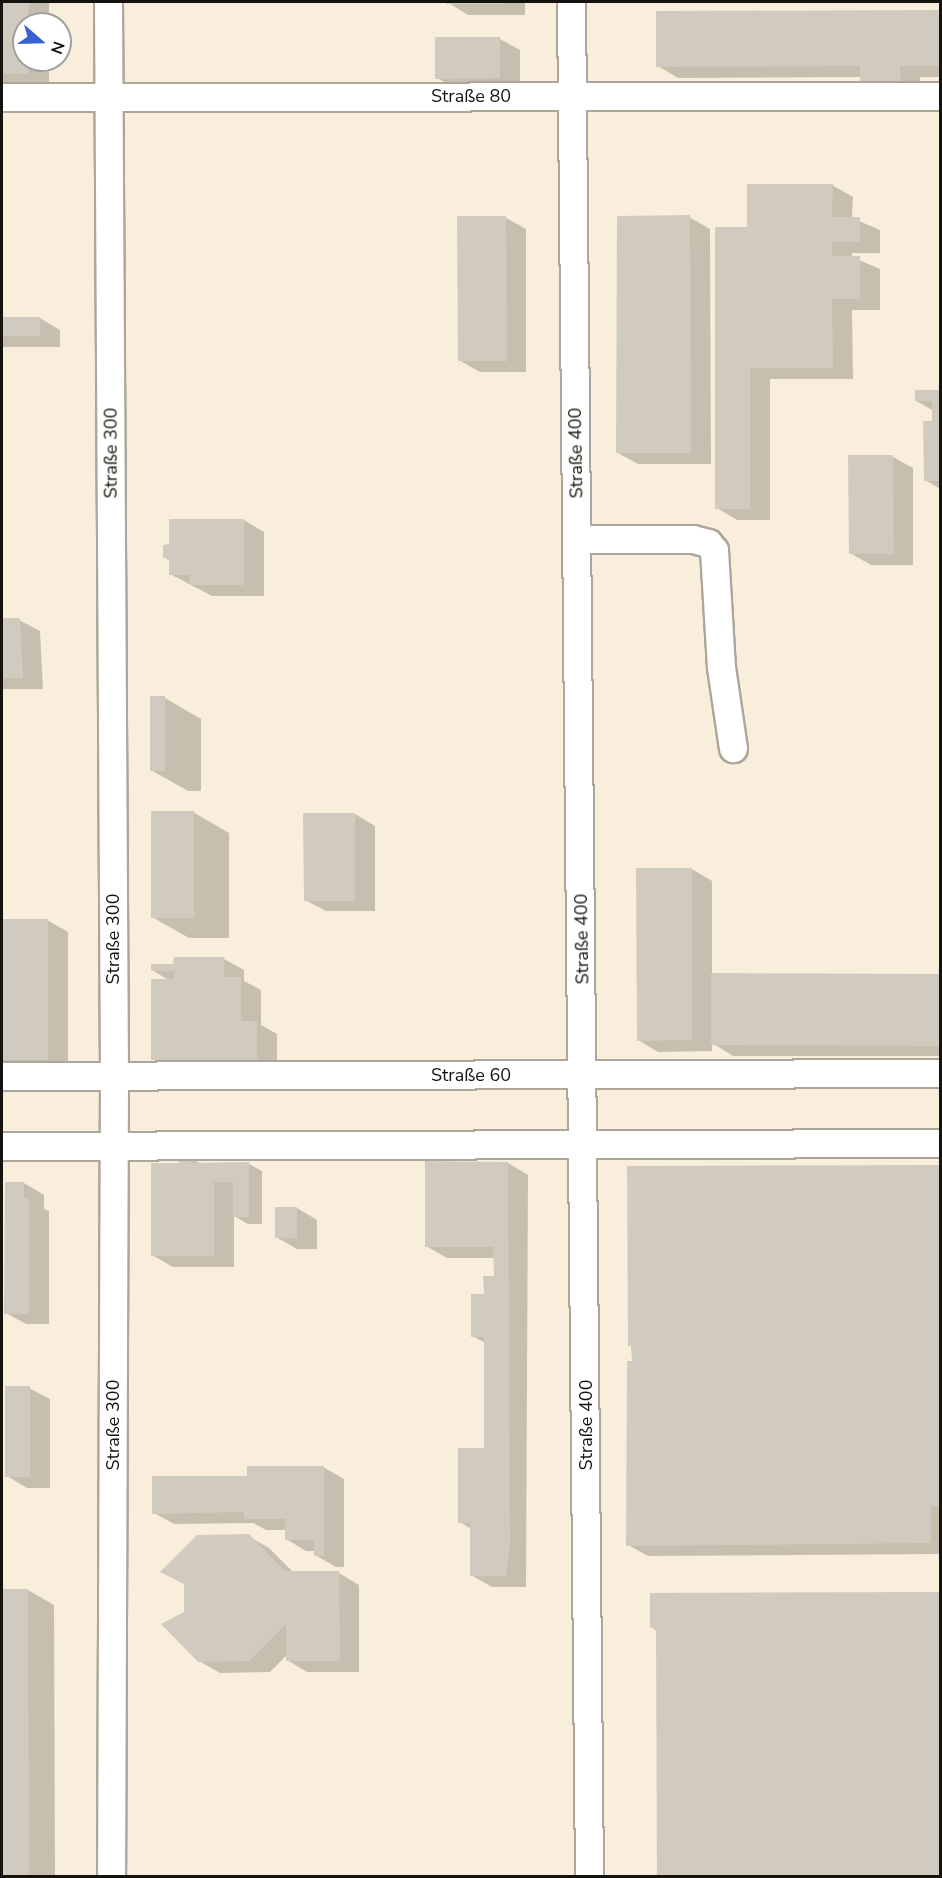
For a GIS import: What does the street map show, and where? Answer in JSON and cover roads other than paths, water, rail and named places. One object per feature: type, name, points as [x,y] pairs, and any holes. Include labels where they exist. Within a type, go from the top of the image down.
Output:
[{"type":"street","name":"Straße 300","points":[[108,2],[114,1076],[111,1876]]},
{"type":"street","name":"Straße 400","points":[[571,2],[584,1075],[589,1876]]},
{"type":"street","name":"Straße 80","points":[[2,97],[940,96]]},
{"type":"street","points":[[577,539],[693,539],[708,543],[714,550],[721,667],[733,748]]},
{"type":"street","name":"Straße 60","points":[[2,1076],[940,1073]]},
{"type":"street","points":[[2,1146],[940,1143]]}]
